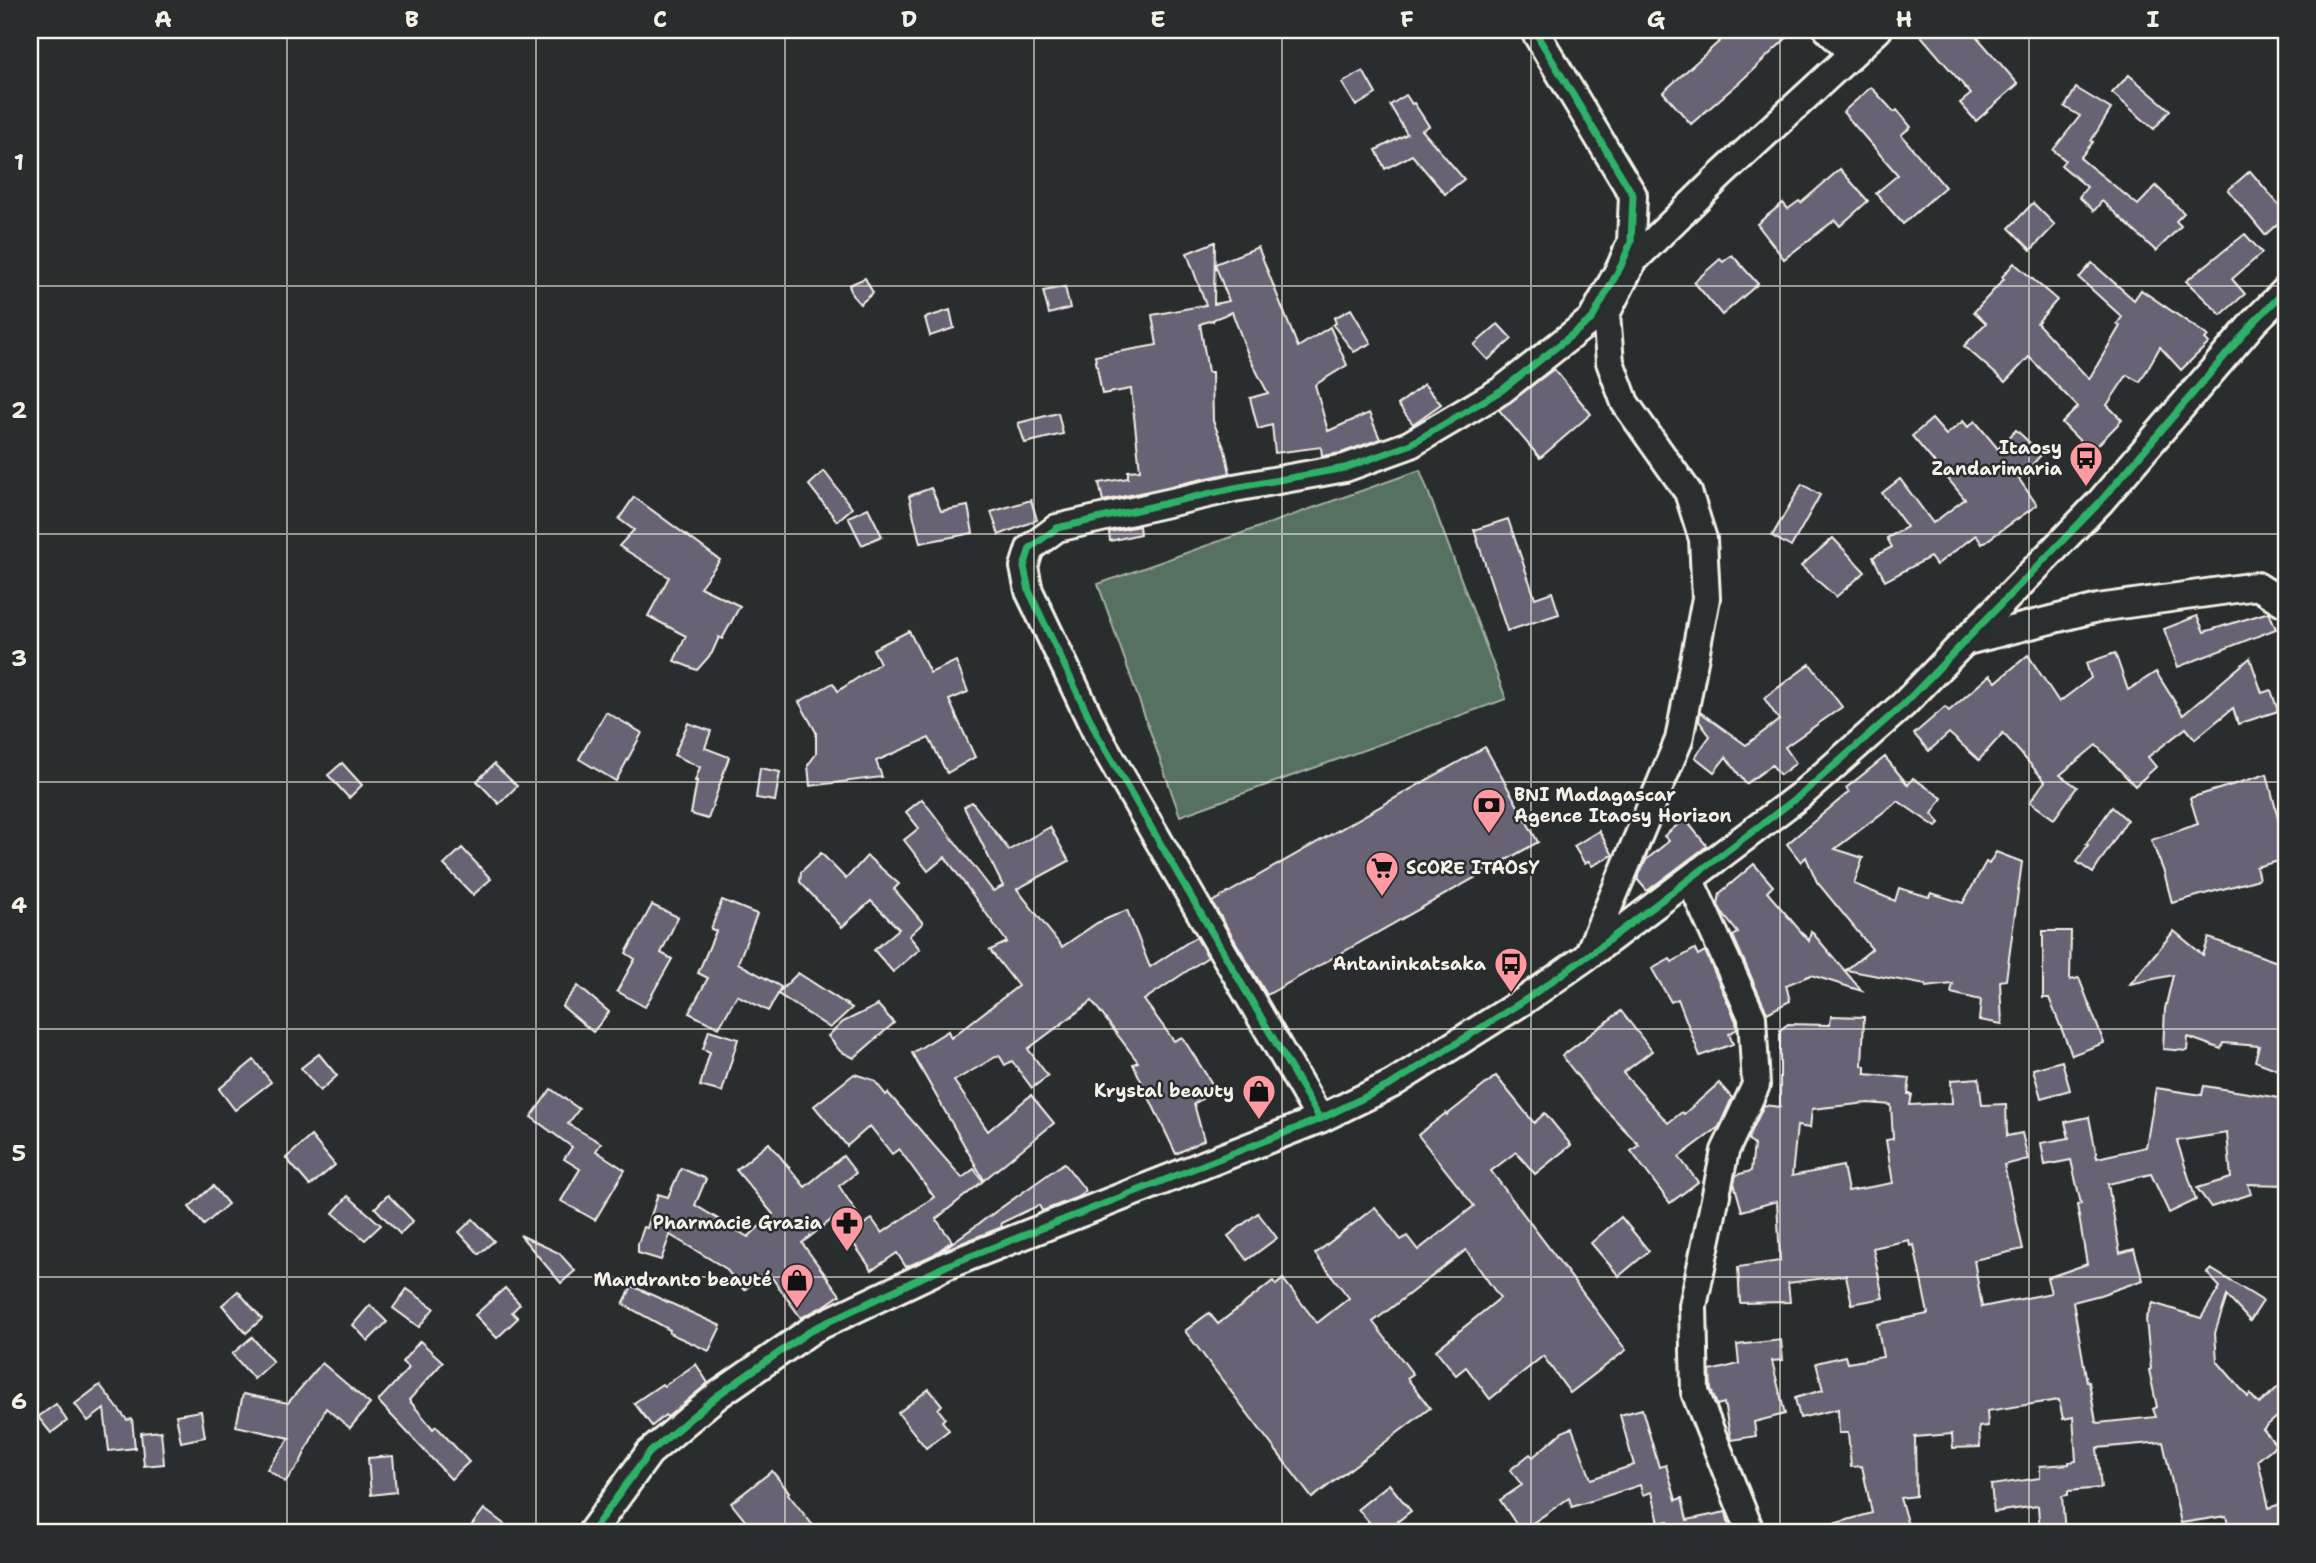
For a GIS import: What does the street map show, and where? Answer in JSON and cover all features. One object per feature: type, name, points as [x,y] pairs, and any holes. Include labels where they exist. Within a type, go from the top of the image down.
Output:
[{"type":"street","points":[[1320,1119],[1098,736],[1029,591],[1024,567],[1030,548],[1057,528],[1234,488],[1345,468],[1409,445],[1502,390],[1592,319],[1631,242],[1633,195],[1534,30]]},
{"type":"street","points":[[1828,30],[1852,53]]},
{"type":"street","points":[[1589,955],[1679,740],[1706,598],[1703,539],[1688,492],[1625,403],[1609,362],[1606,314],[1633,261],[1721,175],[1878,30]]},
{"type":"street","points":[[591,1533],[649,1453],[718,1395],[813,1329],[948,1265],[1320,1119],[1392,1084],[1525,1000],[1589,955],[1802,794],[1904,704],[2100,502],[2255,322],[2286,290]]},
{"type":"street","points":[[1965,642],[2098,608],[2257,586],[2286,604]]},
{"type":"street","points":[[1690,880],[1752,1017],[1756,1085],[1725,1151],[1693,1306],[1696,1392],[1751,1533]]},
{"type":"green space","points":[[1420,470],[1506,699],[1180,816],[1098,584]]},
{"type":"building","points":[[1732,30],[1795,30],[1691,124],[1663,92]]},
{"type":"building","points":[[1916,30],[1971,30],[2018,84],[1976,121],[1960,103],[1971,94]]},
{"type":"building","points":[[1363,71],[1376,94],[1356,106],[1342,83]]},
{"type":"building","points":[[2129,75],[2170,110],[2154,129],[2112,93]]},
{"type":"building","points":[[1871,87],[1894,112],[1897,110],[1911,127],[1901,135],[1945,187],[1903,224],[1876,193],[1898,175],[1843,112]]},
{"type":"building","points":[[2076,88],[2111,109],[2091,141],[2093,142],[2080,158],[2138,205],[2156,186],[2184,213],[2176,221],[2181,226],[2156,251],[2102,201],[2094,211],[2079,197],[2087,187],[2061,165],[2065,160],[2053,150],[2080,116],[2065,107]]},
{"type":"building","points":[[1406,95],[1429,126],[1422,130],[1464,179],[1445,194],[1412,155],[1385,169],[1376,150],[1407,134],[1390,105]]},
{"type":"building","points":[[1840,169],[1868,201],[1840,226],[1835,220],[1784,259],[1757,224],[1783,203],[1788,209],[1799,201],[1801,203]]},
{"type":"building","points":[[2250,171],[2286,213],[2265,235],[2228,190]]},
{"type":"building","points":[[2033,203],[2055,225],[2031,250],[2009,228]]},
{"type":"building","points":[[2245,234],[2262,253],[2232,279],[2245,294],[2221,315],[2186,281]]},
{"type":"building","points":[[1215,242],[1214,304],[1229,301],[1215,264],[1258,247],[1298,347],[1330,327],[1347,365],[1315,385],[1328,431],[1369,413],[1380,439],[1341,453],[1322,456],[1321,447],[1275,453],[1272,425],[1258,429],[1250,398],[1268,393],[1249,357],[1232,312],[1200,324],[1208,372],[1212,372],[1213,421],[1225,450],[1230,473],[1103,501],[1099,483],[1128,478],[1128,471],[1140,470],[1131,389],[1102,394],[1095,356],[1157,345],[1152,315],[1206,305],[1187,253]]},
{"type":"building","points":[[1732,255],[1758,284],[1722,315],[1694,282],[1720,259],[1723,262]]},
{"type":"building","points":[[2014,263],[2057,300],[2037,323],[2089,379],[2120,326],[2117,324],[2122,317],[2079,278],[2092,263],[2134,300],[2141,290],[2208,336],[2205,339],[2209,343],[2181,370],[2160,347],[2140,382],[2127,375],[2107,405],[2122,420],[2091,452],[2062,423],[2078,407],[2029,357],[2005,382],[1964,346],[1986,323],[1974,312],[2004,279],[2002,277]]},
{"type":"building","points":[[865,278],[873,293],[860,304],[852,295],[849,285]]},
{"type":"building","points":[[1065,287],[1070,308],[1049,314],[1043,291]]},
{"type":"building","points":[[1351,309],[1371,343],[1354,352],[1333,325],[1336,323],[1334,318]]},
{"type":"building","points":[[950,310],[954,328],[930,336],[925,318]]},
{"type":"building","points":[[1498,324],[1512,339],[1488,360],[1474,345]]},
{"type":"building","points":[[1554,369],[1591,414],[1540,458],[1499,410]]},
{"type":"building","points":[[1424,384],[1441,404],[1413,424],[1398,405]]},
{"type":"building","points":[[1058,413],[1063,434],[1025,443],[1018,423]]},
{"type":"building","points":[[1932,419],[1946,435],[1963,421],[1968,427],[1975,421],[1998,449],[2016,430],[2042,454],[2019,479],[2037,505],[1982,544],[1976,535],[1936,565],[1930,557],[1885,581],[1873,557],[1892,547],[1887,538],[1907,527],[1882,493],[1900,479],[1933,523],[1965,499],[1912,436]]},
{"type":"building","points":[[824,471],[852,508],[837,521],[809,485]]},
{"type":"building","points":[[1802,484],[1820,495],[1791,547],[1772,536]]},
{"type":"building","points":[[931,488],[941,511],[968,506],[973,533],[920,543],[909,496]]},
{"type":"building","points":[[634,497],[720,560],[700,587],[740,606],[722,639],[719,637],[712,653],[697,670],[674,661],[686,636],[648,616],[669,577],[619,546],[634,530],[619,519]]},
{"type":"building","points":[[1031,500],[1037,520],[999,535],[991,512]]},
{"type":"building","points":[[868,508],[882,536],[862,545],[848,517]]},
{"type":"building","points":[[1508,519],[1535,598],[1552,592],[1559,614],[1507,631],[1474,530]]},
{"type":"building","points":[[1139,526],[1140,534],[1110,541],[1109,532]]},
{"type":"building","points":[[1833,538],[1865,572],[1836,597],[1801,566]]},
{"type":"building","points":[[2269,612],[2276,629],[2178,667],[2164,629],[2197,616],[2204,632]]},
{"type":"building","points":[[909,631],[930,673],[956,661],[968,692],[949,700],[975,757],[947,773],[929,738],[876,761],[882,777],[810,786],[808,765],[816,754],[816,732],[799,702],[833,683],[838,691],[880,663],[873,649]]},
{"type":"building","points":[[2115,653],[2128,690],[2156,672],[2183,715],[2250,658],[2262,693],[2271,690],[2278,711],[2238,724],[2233,708],[2195,739],[2186,728],[2148,757],[2156,767],[2135,786],[2096,745],[2060,775],[2077,787],[2054,819],[2030,802],[2045,781],[2003,733],[1979,760],[1949,733],[1929,751],[1914,734],[1945,707],[1949,711],[1990,675],[1996,682],[2028,655],[2059,702],[2091,678],[2086,663]]},
{"type":"building","points":[[1810,664],[1842,707],[1785,747],[1796,763],[1780,775],[1772,765],[1746,784],[1726,757],[1714,772],[1695,757],[1710,736],[1699,721],[1700,712],[1746,745],[1779,720],[1764,698]]},
{"type":"building","points":[[606,712],[642,733],[616,781],[579,759]]},
{"type":"building","points":[[688,723],[711,731],[705,748],[729,757],[708,819],[691,814],[695,781],[700,767],[674,755]]},
{"type":"building","points":[[1485,747],[1538,842],[1267,995],[1212,902]]},
{"type":"building","points":[[1885,757],[1908,785],[1913,778],[1942,798],[1932,814],[1940,823],[1936,827],[1898,801],[1835,849],[1863,858],[1854,884],[1895,901],[1899,888],[1929,897],[1931,893],[1963,903],[1986,862],[1989,864],[1996,852],[2022,862],[2006,980],[2000,981],[2002,1024],[1979,1020],[1981,1000],[1951,993],[1953,984],[1926,987],[1846,970],[1872,949],[1817,882],[1806,857],[1801,862],[1787,844],[1849,792],[1846,788]]},
{"type":"building","points":[[342,763],[362,785],[349,798],[328,775]]},
{"type":"building","points":[[494,764],[517,786],[499,804],[477,781]]},
{"type":"building","points":[[760,768],[780,772],[775,801],[756,798]]},
{"type":"building","points":[[2267,774],[2286,859],[2256,867],[2259,879],[2172,903],[2164,872],[2151,840],[2198,824],[2190,798]]},
{"type":"building","points":[[922,799],[993,891],[1003,886],[964,807],[972,802],[1009,850],[1050,827],[1069,861],[1017,889],[1062,947],[1097,923],[1127,910],[1150,967],[1196,937],[1208,957],[1144,1000],[1174,1041],[1182,1037],[1216,1090],[1194,1104],[1204,1140],[1176,1154],[1133,1064],[1138,1062],[1092,1001],[1028,1049],[1048,1076],[1032,1088],[1012,1061],[1005,1065],[999,1055],[954,1081],[988,1131],[1031,1095],[1054,1123],[984,1180],[912,1053],[948,1031],[951,1038],[1018,986],[990,950],[1007,942],[945,857],[928,871],[904,840],[919,828],[906,812]]},
{"type":"building","points":[[2112,807],[2127,820],[2093,873],[2077,862]]},
{"type":"building","points":[[1685,819],[1707,846],[1647,891],[1637,879],[1646,860],[1669,841],[1664,836]]},
{"type":"building","points":[[1599,831],[1613,855],[1592,866],[1589,861],[1585,864],[1574,846]]},
{"type":"building","points":[[462,848],[491,879],[473,895],[444,865]]},
{"type":"building","points":[[821,853],[846,879],[867,856],[899,884],[894,889],[923,923],[909,936],[920,949],[893,972],[874,950],[899,929],[871,901],[842,927],[800,882],[801,872]]},
{"type":"building","points":[[1754,864],[1773,886],[1767,892],[1809,941],[1811,931],[1862,991],[1811,975],[1786,985],[1790,1001],[1767,1013],[1733,936],[1738,933],[1718,905],[1720,893]]},
{"type":"building","points":[[722,900],[757,914],[738,963],[781,987],[778,993],[798,973],[852,1008],[830,1028],[778,994],[768,1011],[737,995],[719,1028],[689,1013],[708,978],[698,973],[716,931],[711,929]]},
{"type":"building","points":[[652,905],[678,917],[661,953],[672,959],[645,1007],[617,991],[635,959],[626,953]]},
{"type":"building","points":[[2043,931],[2071,931],[2070,980],[2079,978],[2104,1043],[2072,1055],[2049,998],[2043,998]]},
{"type":"building","points":[[2174,931],[2203,955],[2209,938],[2286,965],[2286,1073],[2255,1061],[2259,1046],[2223,1043],[2221,1049],[2188,1037],[2187,1051],[2163,1049],[2165,1009],[2173,975],[2130,984]]},
{"type":"building","points":[[1695,949],[1698,955],[1705,951],[1736,1021],[1737,1029],[1729,1034],[1733,1044],[1700,1056],[1678,999],[1671,1002],[1652,969]]},
{"type":"building","points":[[578,986],[609,1012],[593,1032],[562,1006]]},
{"type":"building","points":[[878,1005],[894,1023],[854,1058],[840,1051],[828,1036],[843,1022]]},
{"type":"building","points":[[1621,1011],[1652,1051],[1623,1073],[1668,1123],[1682,1112],[1684,1114],[1719,1083],[1732,1098],[1719,1127],[1679,1157],[1698,1182],[1670,1203],[1631,1151],[1639,1145],[1593,1096],[1562,1056]]},
{"type":"building","points":[[1831,1016],[1864,1017],[1862,1066],[1865,1066],[1865,1074],[1910,1078],[1910,1105],[1952,1103],[1951,1080],[1979,1078],[1982,1105],[2006,1104],[2007,1136],[2022,1133],[2028,1159],[2004,1165],[2023,1249],[1974,1260],[1982,1307],[2051,1293],[2047,1278],[2087,1264],[2077,1205],[2081,1204],[2071,1160],[2045,1165],[2041,1143],[2069,1138],[2065,1122],[2089,1117],[2097,1158],[2146,1147],[2156,1088],[2202,1095],[2204,1086],[2286,1099],[2286,1185],[2248,1184],[2251,1194],[2211,1207],[2197,1188],[2231,1178],[2227,1133],[2177,1141],[2196,1200],[2169,1213],[2151,1174],[2108,1184],[2120,1253],[2134,1249],[2143,1280],[2073,1302],[2087,1382],[2098,1423],[2156,1417],[2153,1409],[2157,1407],[2149,1370],[2146,1319],[2153,1303],[2201,1318],[2220,1287],[2207,1273],[2211,1269],[2263,1301],[2250,1321],[2227,1296],[2215,1333],[2217,1361],[2248,1397],[2250,1394],[2259,1404],[2286,1380],[2286,1409],[2263,1429],[2276,1445],[2258,1460],[2269,1508],[2286,1502],[2286,1533],[2230,1533],[2226,1516],[2181,1523],[2163,1442],[2097,1448],[2101,1488],[2068,1491],[2068,1495],[2062,1496],[2065,1533],[2040,1533],[2038,1506],[1994,1512],[1991,1485],[2040,1478],[2040,1466],[2076,1461],[2073,1417],[2063,1419],[2059,1400],[1987,1411],[1988,1426],[1979,1427],[1980,1447],[1953,1448],[1952,1434],[1915,1437],[1916,1496],[1900,1498],[1908,1525],[1880,1533],[1820,1533],[1819,1528],[1872,1513],[1862,1466],[1851,1467],[1848,1433],[1839,1433],[1838,1409],[1800,1418],[1795,1398],[1823,1390],[1816,1363],[1845,1356],[1847,1363],[1883,1357],[1877,1324],[1928,1314],[1914,1245],[1910,1246],[1909,1240],[1873,1248],[1883,1298],[1852,1304],[1846,1275],[1788,1283],[1790,1302],[1740,1303],[1738,1267],[1780,1261],[1777,1201],[1742,1211],[1734,1183],[1736,1175],[1751,1171],[1754,1145],[1748,1139],[1764,1105],[1780,1107],[1780,1030],[1788,1024],[1830,1025]],"holes":[[[1868,1103],[1891,1105],[1893,1139],[1886,1140],[1893,1183],[1848,1191],[1843,1166],[1792,1176],[1797,1126],[1810,1128],[1812,1109]]]},
{"type":"building","points":[[709,1030],[738,1039],[722,1092],[700,1086],[710,1052],[703,1049]]},
{"type":"building","points":[[319,1054],[337,1076],[320,1091],[301,1068]]},
{"type":"building","points":[[254,1060],[271,1082],[235,1110],[219,1089]]},
{"type":"building","points":[[2062,1061],[2070,1090],[2041,1098],[2033,1069]]},
{"type":"building","points":[[854,1074],[874,1080],[886,1095],[888,1093],[962,1178],[974,1169],[983,1181],[936,1219],[952,1241],[933,1255],[906,1267],[897,1253],[872,1270],[835,1217],[802,1243],[840,1295],[801,1318],[767,1271],[744,1290],[725,1268],[670,1235],[661,1260],[638,1253],[638,1244],[644,1227],[647,1228],[658,1194],[668,1197],[681,1168],[706,1179],[695,1205],[748,1237],[773,1214],[736,1170],[769,1143],[805,1187],[843,1156],[856,1173],[839,1186],[864,1224],[872,1219],[882,1233],[934,1197],[899,1149],[892,1154],[870,1126],[847,1146],[814,1106]]},
{"type":"building","points":[[1496,1076],[1534,1123],[1545,1113],[1571,1145],[1535,1174],[1516,1152],[1491,1171],[1626,1350],[1570,1393],[1543,1356],[1490,1399],[1466,1367],[1456,1375],[1436,1350],[1500,1298],[1466,1250],[1373,1322],[1413,1374],[1407,1378],[1430,1408],[1312,1498],[1185,1331],[1209,1313],[1218,1324],[1273,1281],[1276,1285],[1283,1279],[1317,1323],[1349,1298],[1315,1254],[1375,1207],[1401,1240],[1407,1236],[1418,1250],[1474,1206],[1418,1135]]},
{"type":"building","points":[[551,1089],[579,1109],[568,1124],[601,1143],[596,1151],[625,1170],[595,1220],[561,1201],[580,1169],[564,1159],[572,1147],[531,1117]]},
{"type":"building","points":[[311,1136],[335,1165],[310,1186],[286,1158]]},
{"type":"building","points":[[1064,1163],[1086,1191],[1078,1197],[1042,1211],[1039,1205],[1001,1223],[1002,1227],[939,1252]]},
{"type":"building","points":[[213,1186],[228,1204],[204,1225],[189,1207]]},
{"type":"building","points":[[388,1195],[413,1221],[400,1234],[375,1208]]},
{"type":"building","points":[[348,1196],[381,1225],[365,1240],[333,1213]]},
{"type":"building","points":[[1258,1213],[1277,1238],[1247,1260],[1228,1236]]},
{"type":"building","points":[[1621,1217],[1649,1251],[1619,1276],[1591,1243]]},
{"type":"building","points":[[473,1219],[494,1241],[479,1254],[459,1232]]},
{"type":"building","points":[[520,1235],[559,1253],[575,1271],[561,1283]]},
{"type":"building","points":[[632,1286],[721,1326],[709,1351],[669,1333],[670,1330],[623,1304]]},
{"type":"building","points":[[505,1288],[520,1304],[512,1312],[518,1318],[497,1338],[475,1315]]},
{"type":"building","points":[[407,1289],[434,1308],[419,1327],[393,1308]]},
{"type":"building","points":[[238,1291],[262,1319],[246,1333],[222,1305]]},
{"type":"building","points":[[370,1305],[387,1322],[368,1341],[353,1325]]},
{"type":"building","points":[[252,1337],[273,1362],[254,1379],[232,1354]]},
{"type":"building","points":[[1781,1340],[1783,1360],[1772,1361],[1785,1414],[1754,1422],[1756,1436],[1731,1440],[1724,1403],[1717,1405],[1711,1389],[1710,1371],[1739,1364],[1737,1345]]},
{"type":"building","points":[[420,1341],[443,1362],[409,1400],[433,1429],[436,1426],[469,1462],[451,1479],[378,1401],[409,1368],[402,1362]]},
{"type":"building","points":[[322,1363],[370,1404],[350,1428],[326,1408],[300,1463],[285,1482],[267,1469],[290,1438],[236,1426],[243,1394],[288,1403]]},
{"type":"building","points":[[696,1364],[708,1383],[670,1415],[665,1415],[652,1426],[634,1403]]},
{"type":"building","points":[[100,1385],[127,1420],[132,1419],[135,1448],[109,1451],[104,1409],[88,1421],[75,1404]]},
{"type":"building","points":[[929,1389],[942,1405],[938,1409],[949,1430],[926,1448],[898,1413]]},
{"type":"building","points":[[56,1404],[67,1421],[51,1433],[38,1417]]},
{"type":"building","points":[[1642,1409],[1659,1467],[1666,1465],[1676,1500],[1682,1498],[1687,1520],[1726,1512],[1730,1530],[1716,1533],[1669,1533],[1668,1521],[1659,1523],[1652,1492],[1643,1495],[1640,1485],[1572,1507],[1569,1498],[1521,1531],[1500,1500],[1522,1485],[1510,1470],[1530,1454],[1533,1457],[1562,1432],[1572,1428],[1591,1479],[1634,1465],[1620,1415]]},
{"type":"building","points":[[201,1411],[205,1437],[181,1442],[176,1415]]},
{"type":"building","points":[[161,1431],[164,1464],[144,1466],[141,1433]]},
{"type":"building","points":[[393,1456],[396,1492],[371,1495],[368,1458]]},
{"type":"building","points":[[772,1471],[819,1533],[755,1533],[731,1503]]},
{"type":"building","points":[[1389,1484],[1411,1511],[1383,1533],[1378,1533],[1358,1509]]},
{"type":"building","points":[[484,1509],[516,1533],[466,1533]]},
{"type":"cycle path","points":[[1320,1119],[1098,736],[1029,591],[1024,567],[1030,548],[1057,528],[1234,488],[1345,468],[1409,445],[1502,390],[1592,319],[1631,242],[1633,195],[1534,30]]},
{"type":"cycle path","points":[[591,1533],[649,1453],[718,1395],[813,1329],[948,1265],[1320,1119],[1392,1084],[1525,1000],[1589,955],[1802,794],[1904,704],[2100,502],[2254,322],[2286,290]]},
{"type":"place","name":"Itaosy Zandarimaria","points":[[2086,488]]},
{"type":"place","name":"BNI Madagascar Agence Itaosy Horizon","points":[[1489,835]]},
{"type":"place","name":"SCORE ITAOSY","points":[[1382,898]]},
{"type":"place","name":"Antaninkatsaka","points":[[1511,994]]},
{"type":"place","name":"Krystal beauty","points":[[1259,1121]]},
{"type":"place","name":"Pharmacie Grazia","points":[[847,1253]]},
{"type":"place","name":"Mandranto beauté","points":[[797,1310]]}]
